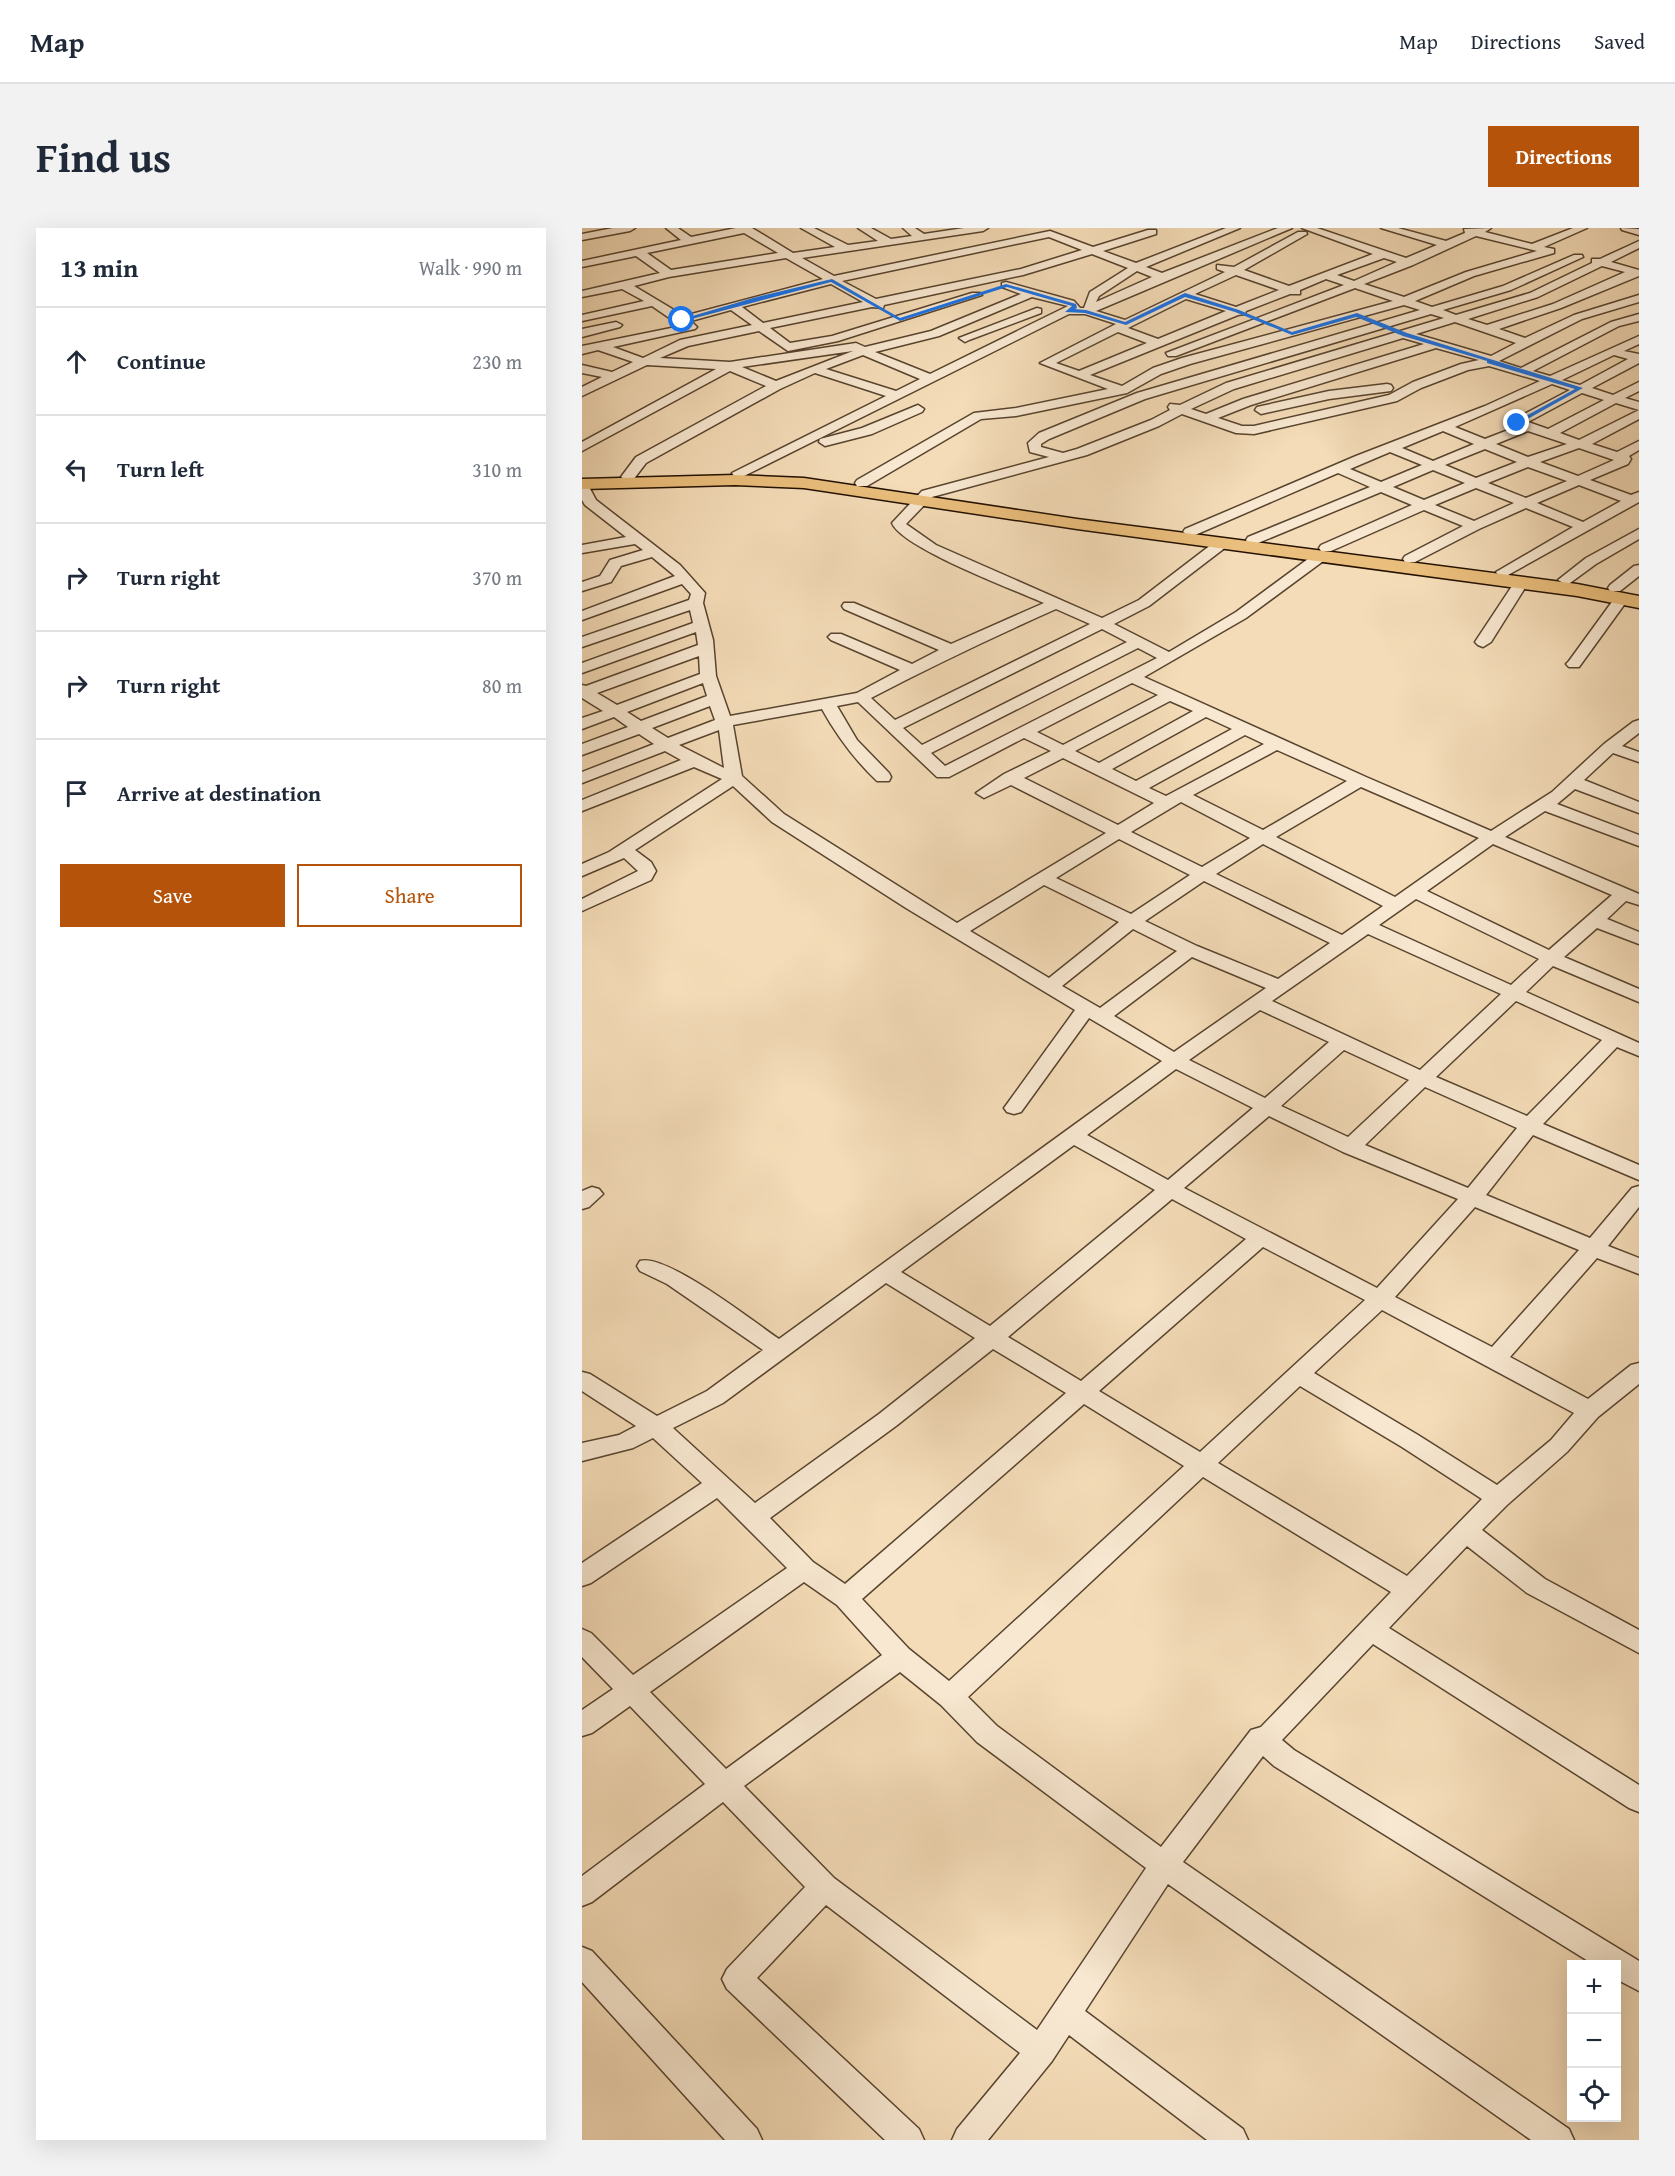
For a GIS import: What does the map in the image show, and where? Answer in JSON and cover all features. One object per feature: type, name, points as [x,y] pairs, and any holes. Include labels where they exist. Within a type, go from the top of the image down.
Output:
[{"type":"main road","points":[[582,482],[628,477],[739,473],[795,474],[862,483],[924,498],[1221,544],[1410,558],[1565,580],[1629,595]]},
{"type":"main road","points":[[582,482],[735,480],[790,482],[1253,540],[1521,583],[1629,595]]},
{"type":"street","points":[[582,264],[621,239],[630,228]]},
{"type":"street","points":[[671,228],[691,242]]},
{"type":"street","points":[[582,237],[691,242],[745,228],[900,320]]},
{"type":"street","points":[[806,228],[846,249],[938,290]]},
{"type":"street","points":[[863,228],[888,242]]},
{"type":"street","points":[[908,228],[922,238]]},
{"type":"street","points":[[582,294],[669,274],[983,228]]},
{"type":"street","points":[[682,320],[832,280],[1073,228]]},
{"type":"street","points":[[1086,311],[1094,294],[1141,269],[1235,228]]},
{"type":"street","points":[[1086,311],[1162,277],[1287,228]]},
{"type":"street","points":[[1386,228],[1448,245]]},
{"type":"street","points":[[1459,228],[1637,272]]},
{"type":"street","points":[[1103,383],[1353,285],[1486,228]]},
{"type":"street","points":[[1534,248],[1582,228]]},
{"type":"street","points":[[1626,228],[1639,232]]},
{"type":"street","points":[[1409,262],[1309,229],[1235,271],[1046,363],[1241,430],[1254,430],[1393,398],[1417,385],[1465,367],[1490,361],[1578,317],[1639,298]]},
{"type":"street","points":[[1346,241],[1372,231]]},
{"type":"street","points":[[733,306],[759,328],[788,347],[834,339],[1006,285],[1152,232]]},
{"type":"street","points":[[1501,240],[1518,232]]},
{"type":"street","points":[[1050,234],[1162,277]]},
{"type":"street","points":[[621,239],[669,274]]},
{"type":"street","points":[[1169,658],[1103,624],[931,548],[900,528],[901,519],[924,498],[1102,445],[1183,410],[1204,397],[1230,386],[1533,295],[1639,244]]},
{"type":"street","points":[[1235,247],[1262,256]]},
{"type":"street","points":[[1626,250],[1639,254]]},
{"type":"street","points":[[862,483],[978,416],[1016,412],[1123,390],[1157,371],[1186,361],[1402,302],[1470,274],[1550,251]]},
{"type":"street","points":[[1079,375],[1326,275],[1384,254]]},
{"type":"street","points":[[1063,458],[1035,449],[1034,443],[1044,436],[1141,396],[1507,288],[1578,257]]},
{"type":"street","points":[[1204,261],[1316,299],[1405,334],[1522,372],[1639,406]]},
{"type":"street","points":[[582,269],[606,289]]},
{"type":"street","points":[[1487,329],[1557,306],[1637,272]]},
{"type":"street","points":[[1326,275],[1526,342]]},
{"type":"street","points":[[582,392],[641,361],[684,343],[938,290],[1032,276]]},
{"type":"street","points":[[582,350],[691,327],[624,285]]},
{"type":"street","points":[[1006,285],[1086,311],[1158,343]]},
{"type":"street","points":[[739,473],[930,378],[1079,297],[1058,288]]},
{"type":"street","points":[[628,477],[641,460],[776,386],[864,351],[941,332],[1022,299],[1028,295],[1027,292]]},
{"type":"street","points":[[1185,295],[1237,311],[1367,364]]},
{"type":"street","points":[[582,318],[654,302]]},
{"type":"street","points":[[954,342],[1065,306]]},
{"type":"street","points":[[647,317],[669,312]]},
{"type":"street","points":[[1522,372],[1616,324],[1639,317]]},
{"type":"street","points":[[582,333],[625,322]]},
{"type":"street","points":[[1190,532],[1554,381],[1612,351],[1639,340]]},
{"type":"street","points":[[1207,418],[1247,402],[1436,344]]},
{"type":"street","points":[[601,347],[641,361],[730,366],[856,347],[883,361],[930,378]]},
{"type":"street","points":[[1612,351],[1639,359]]},
{"type":"street","points":[[1410,558],[1474,526],[1624,459],[1517,423],[1639,359]]},
{"type":"street","points":[[730,366],[776,386]]},
{"type":"street","points":[[584,444],[730,366]]},
{"type":"street","points":[[582,369],[613,376]]},
{"type":"street","points":[[814,369],[897,395]]},
{"type":"street","points":[[1550,433],[1639,386]]},
{"type":"street","points":[[798,445],[806,446],[867,431],[918,410]]},
{"type":"street","points":[[861,697],[943,772],[1169,658],[1241,615],[1324,552],[1475,483],[1581,443],[1639,414]]},
{"type":"street","points":[[1444,427],[1575,480],[1636,498]]},
{"type":"street","points":[[1253,540],[1526,427]]},
{"type":"street","points":[[1618,456],[1639,445]]},
{"type":"street","points":[[1391,448],[1581,526]]},
{"type":"street","points":[[1339,469],[1474,526]]},
{"type":"street","points":[[582,482],[598,517],[637,539],[675,568],[698,593],[696,603],[702,625],[708,676],[724,722],[734,778]]},
{"type":"street","points":[[1503,572],[1581,526],[1636,498]]},
{"type":"street","points":[[1565,580],[1590,561],[1639,533]]},
{"type":"street","points":[[582,549],[637,539]]},
{"type":"street","points":[[892,727],[1144,603],[1221,544]]},
{"type":"street","points":[[582,587],[606,579],[615,562],[652,552]]},
{"type":"street","points":[[1574,664],[1629,595],[1639,569]]},
{"type":"street","points":[[582,616],[684,578]]},
{"type":"street","points":[[1483,642],[1521,583]]},
{"type":"street","points":[[582,642],[696,603]]},
{"type":"street","points":[[582,778],[724,722],[861,697],[915,671],[951,650],[1056,603]]},
{"type":"street","points":[[849,606],[951,650]]},
{"type":"street","points":[[582,668],[702,625]]},
{"type":"street","points":[[836,637],[915,671]]},
{"type":"street","points":[[921,752],[1137,643]]},
{"type":"street","points":[[583,692],[705,648]]},
{"type":"street","points":[[582,724],[708,676]]},
{"type":"street","points":[[1132,677],[1360,781],[1631,897]]},
{"type":"street","points":[[583,692],[694,761],[734,778],[778,818],[957,931],[1175,1061],[1350,1147],[1639,1267]]},
{"type":"street","points":[[984,793],[1170,695]]},
{"type":"street","points":[[582,750],[716,698]]},
{"type":"street","points":[[835,702],[840,729],[863,760],[883,777]]},
{"type":"street","points":[[1099,770],[1205,711]]},
{"type":"street","points":[[582,1452],[625,1442],[715,1397],[1175,1061],[1491,838],[1544,805],[1573,782],[1610,747],[1639,725]]},
{"type":"street","points":[[1136,788],[1244,729]]},
{"type":"street","points":[[1025,732],[1166,803]]},
{"type":"street","points":[[957,931],[1166,803],[1277,743]]},
{"type":"street","points":[[1610,747],[1639,757]]},
{"type":"street","points":[[582,806],[694,761]]},
{"type":"street","points":[[582,872],[624,850],[734,778]]},
{"type":"street","points":[[1010,778],[1343,942]]},
{"type":"street","points":[[1050,987],[1132,922],[1202,874],[1261,837],[1360,781]]},
{"type":"street","points":[[1573,782],[1639,808]]},
{"type":"street","points":[[1182,795],[1396,905]]},
{"type":"street","points":[[1544,805],[1639,841]]},
{"type":"street","points":[[582,906],[645,876],[647,871],[645,866],[624,850]]},
{"type":"street","points":[[1043,878],[1190,950],[1280,987]]},
{"type":"street","points":[[1415,892],[1551,958],[1639,996]]},
{"type":"street","points":[[1350,1147],[1551,958],[1595,921],[1631,897]]},
{"type":"street","points":[[1595,921],[1639,939]]},
{"type":"street","points":[[1366,926],[1639,1050]]},
{"type":"street","points":[[1014,1108],[1094,1012],[1190,950]]},
{"type":"street","points":[[1258,1002],[1423,1079],[1639,1173]]},
{"type":"street","points":[[950,1697],[1202,1466],[1380,1298],[1470,1198],[1529,1126],[1614,1039]]},
{"type":"street","points":[[754,1517],[830,1465],[993,1338],[1269,1107],[1341,1042]]},
{"type":"street","points":[[1073,1136],[1169,1191],[1496,1358],[1590,1411]]},
{"type":"street","points":[[1496,1358],[1594,1248],[1639,1193]]},
{"type":"street","points":[[846,1598],[1260,1238]]},
{"type":"street","points":[[648,1266],[675,1279],[779,1350]]},
{"type":"street","points":[[885,1273],[1408,1590]]},
{"type":"street","points":[[1269,1736],[1498,1498],[1559,1446],[1590,1411],[1639,1371]]},
{"type":"street","points":[[1298,1374],[1410,1441],[1498,1498]]},
{"type":"street","points":[[582,1380],[656,1427],[754,1517],[804,1569],[846,1598],[900,1657],[950,1697],[987,1734],[1164,1865],[1558,2140]]},
{"type":"street","points":[[582,1576],[718,1485]]},
{"type":"street","points":[[1465,1531],[1536,1586],[1639,1642]]},
{"type":"street","points":[[582,1725],[804,1569]]},
{"type":"street","points":[[1370,1629],[1639,1800]]},
{"type":"street","points":[[582,1640],[824,1887],[1041,2051]]},
{"type":"street","points":[[582,1893],[723,1786],[900,1657]]},
{"type":"street","points":[[968,2140],[1041,2051],[1164,1865],[1261,1738],[1284,1758],[1639,1977]]},
{"type":"street","points":[[824,1887],[737,1979],[908,2140]]},
{"type":"street","points":[[582,1962],[746,2140]]},
{"type":"street","points":[[1065,2014],[1232,2140]]},
{"type":"route","points":[[682,320],[832,280],[900,320],[1006,285],[1074,305],[1075,308],[1067,311],[1086,311],[1126,324],[1185,295],[1237,311],[1292,333],[1357,315],[1405,334],[1492,360],[1489,362],[1580,388],[1517,423]]}]
